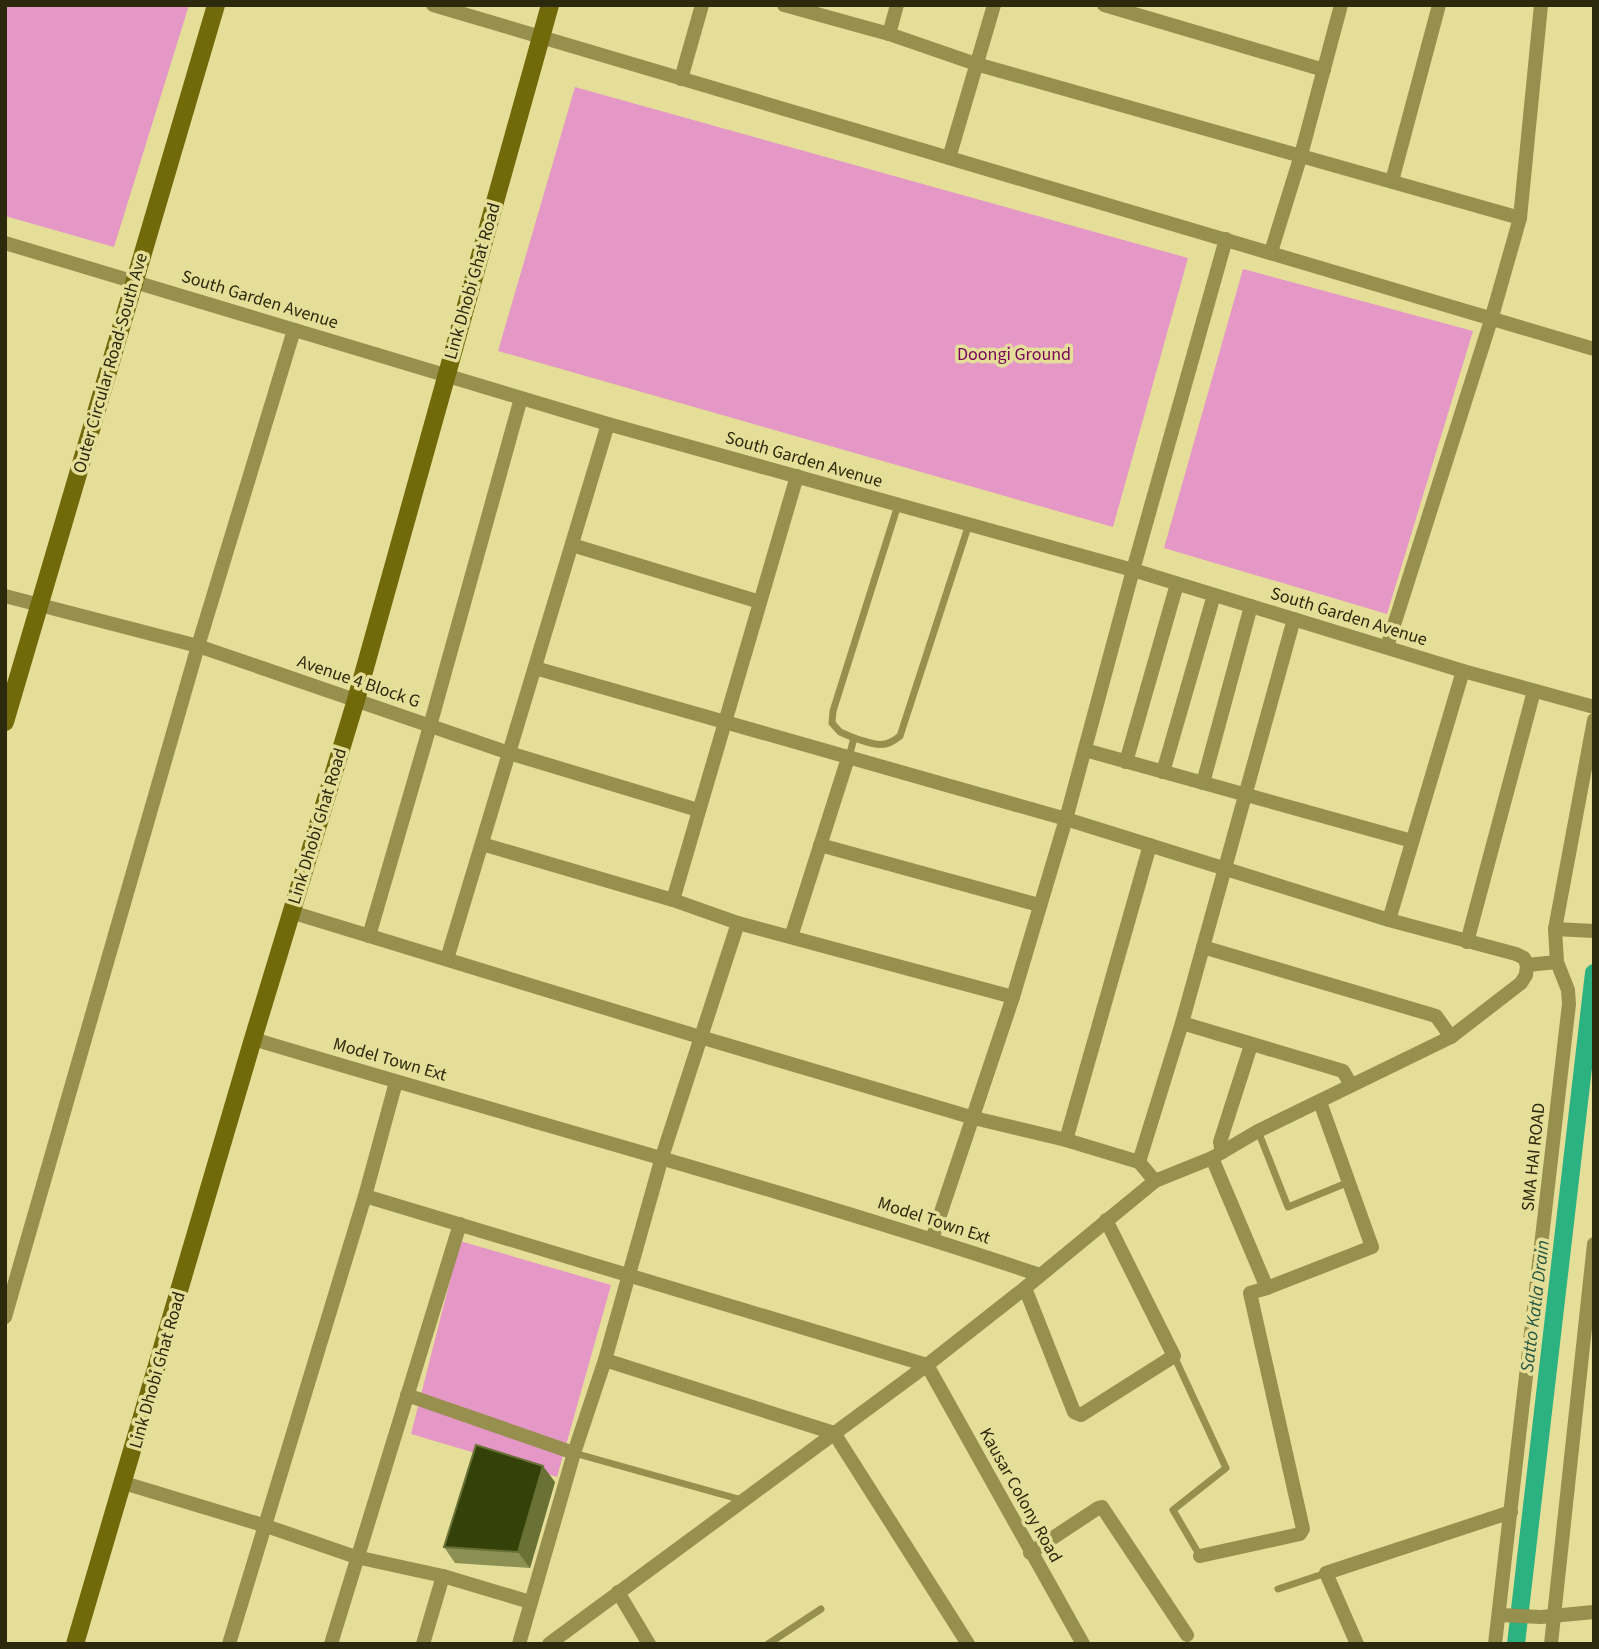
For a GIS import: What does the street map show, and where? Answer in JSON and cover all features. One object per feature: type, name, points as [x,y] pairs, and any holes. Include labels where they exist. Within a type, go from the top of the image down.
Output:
[{"type":"street","name":"Outer Circular Road-South Ave","points":[[5,722],[216,5]]},
{"type":"street","points":[[433,5],[1594,349]]},
{"type":"street","name":"Link Dhobi Ghat Road","points":[[75,1644],[356,700],[550,5]]},
{"type":"street","points":[[681,79],[702,5]]},
{"type":"street","points":[[785,5],[804,8],[889,34],[976,64],[1520,218]]},
{"type":"street","points":[[889,34],[897,5]]},
{"type":"street","points":[[949,158],[994,5]]},
{"type":"street","points":[[1104,5],[1324,69]]},
{"type":"street","points":[[1271,252],[1301,155],[1341,5]]},
{"type":"street","points":[[1392,181],[1438,5]]},
{"type":"street","points":[[1387,647],[1491,320],[1520,218],[1541,5]]},
{"type":"street","points":[[932,1239],[1013,997],[1066,819],[1226,239]]},
{"type":"street","name":"South Garden Avenue","points":[[5,243],[608,424],[1133,570],[1463,671],[1594,707]]},
{"type":"street","points":[[5,1317],[198,646],[294,330]]},
{"type":"street","points":[[369,936],[521,398]]},
{"type":"street","points":[[447,958],[608,424]]},
{"type":"street","points":[[673,900],[797,476]]},
{"type":"street","points":[[572,545],[760,602]]},
{"type":"street","points":[[1126,762],[1177,584]]},
{"type":"street","points":[[1163,772],[1214,595]]},
{"type":"street","name":"Avenue 4 Block G","points":[[6,600],[40,604],[198,646],[509,754],[698,810]]},
{"type":"street","points":[[1203,783],[1251,606]]},
{"type":"street","points":[[1139,1162],[1182,1023],[1294,619]]},
{"type":"street","points":[[535,668],[1066,819],[1389,920],[1516,954],[1524,958],[1527,965],[1526,975],[1521,983],[1451,1037],[1258,1131],[1217,1155],[1155,1181],[927,1365],[549,1644]]},
{"type":"street","points":[[1389,920],[1463,671]]},
{"type":"street","points":[[1467,942],[1534,691]]},
{"type":"street","name":"SMA HAI ROAD","points":[[1495,1644],[1569,1004],[1568,990],[1557,962],[1555,929],[1594,720]]},
{"type":"street","points":[[1085,750],[1412,841]]},
{"type":"street","points":[[791,937],[848,758]]},
{"type":"street","points":[[482,844],[673,900],[738,923],[1013,997]]},
{"type":"street","points":[[820,845],[1039,905]]},
{"type":"street","points":[[1066,1140],[1150,845]]},
{"type":"street","points":[[291,912],[974,1118],[1066,1140],[1139,1162],[1155,1181]]},
{"type":"street","points":[[519,1644],[662,1157],[738,923]]},
{"type":"street","points":[[1555,929],[1587,931]]},
{"type":"street","points":[[1203,947],[1436,1016],[1451,1037]]},
{"type":"street","points":[[1527,965],[1557,962]]},
{"type":"street","points":[[1182,1023],[1343,1071],[1351,1085]]},
{"type":"street","name":"Model Town Ext","points":[[253,1039],[662,1157],[932,1239],[1040,1275]]},
{"type":"street","points":[[1251,1045],[1217,1155],[1267,1288]]},
{"type":"street","points":[[229,1644],[365,1196],[396,1082]]},
{"type":"street","points":[[1200,1556],[1300,1534],[1303,1530],[1250,1293],[1372,1247],[1320,1102]]},
{"type":"street","points":[[365,1196],[927,1365]]},
{"type":"street","points":[[1025,1288],[1077,1414],[1081,1415],[1174,1356],[1106,1220]]},
{"type":"street","points":[[331,1644],[460,1224]]},
{"type":"street","points":[[1550,1644],[1548,1616],[1588,1358],[1594,1244]]},
{"type":"street","points":[[604,1360],[834,1433],[968,1644]]},
{"type":"street","name":"Kausar Colony Road","points":[[927,1365],[1083,1644]]},
{"type":"street","points":[[407,1395],[574,1454]]},
{"type":"street","points":[[124,1483],[265,1525],[356,1557],[443,1576],[530,1602]]},
{"type":"street","points":[[1030,1553],[1098,1507],[1102,1507],[1187,1635]]},
{"type":"street","points":[[1356,1644],[1326,1573],[1511,1512]]},
{"type":"street","points":[[423,1644],[443,1576]]},
{"type":"street","points":[[618,1592],[649,1644]]},
{"type":"street","points":[[1499,1615],[1548,1616],[1594,1612]]},
{"type":"lane","points":[[898,505],[833,711],[832,723],[840,732],[880,746],[891,744],[900,736],[969,524]]},
{"type":"lane","points":[[848,758],[854,738]]},
{"type":"lane","points":[[1258,1131],[1289,1207],[1350,1182]]},
{"type":"lane","points":[[1174,1356],[1226,1468],[1172,1510],[1200,1556]]},
{"type":"lane","points":[[574,1454],[743,1500]]},
{"type":"lane","points":[[1278,1589],[1326,1573]]},
{"type":"lane","points":[[768,1644],[821,1609]]},
{"type":"green space","points":[[5,5],[189,5],[114,247],[5,216]]},
{"type":"green space","name":"Doongi Ground","points":[[575,87],[1188,258],[1113,527],[498,351]]},
{"type":"green space","points":[[1243,269],[1473,331],[1387,614],[1164,548]]},
{"type":"green space","points":[[460,1241],[611,1285],[557,1477],[411,1434]]},
{"type":"building","points":[[476,1445],[543,1466],[518,1552],[444,1547]]},
{"type":"waterway","name":"Satto Katla Drain","points":[[1516,1644],[1594,973]]}]
